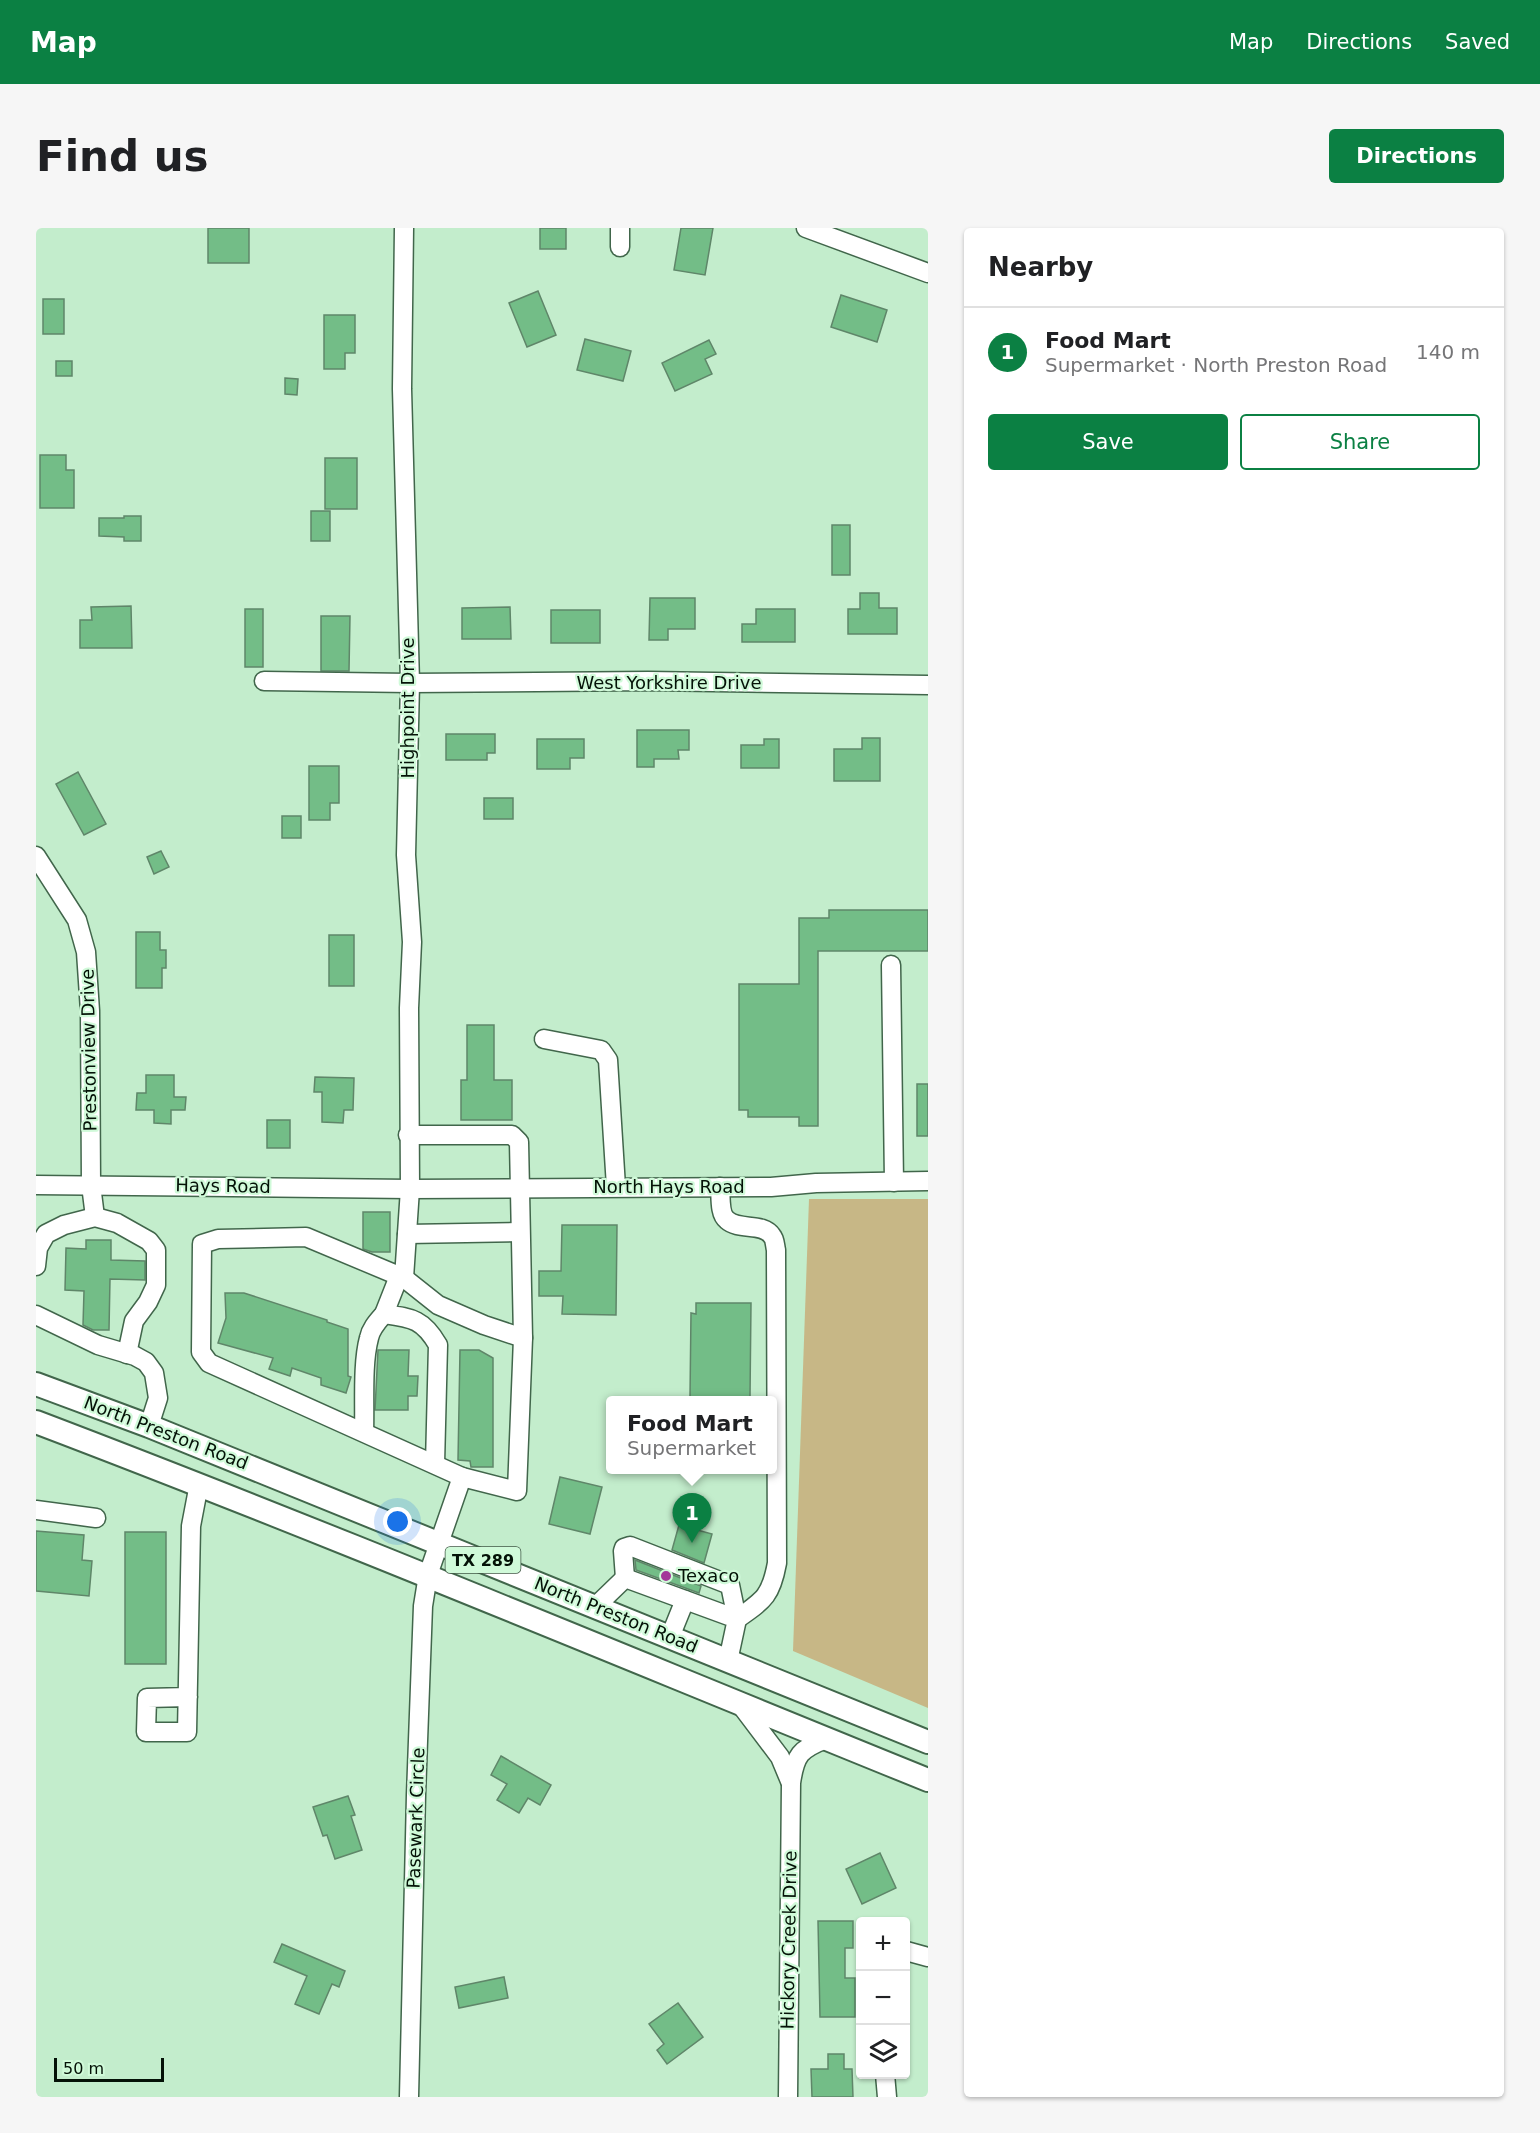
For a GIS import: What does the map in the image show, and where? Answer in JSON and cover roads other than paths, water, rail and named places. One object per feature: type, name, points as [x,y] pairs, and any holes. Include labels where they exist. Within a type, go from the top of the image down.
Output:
[{"type":"main road","name":"North Preston Road","points":[[36,1384],[149,1426],[439,1542],[928,1742]]},
{"type":"main road","name":"North Preston Road","points":[[36,1422],[428,1575],[928,1780]]},
{"type":"street","name":"Highpoint Drive","points":[[364,1432],[366,1353],[369,1336],[384,1314],[401,1277],[410,1189],[409,1008],[412,942],[406,855],[410,684],[402,389],[404,228]]},
{"type":"street","points":[[620,228],[620,247]]},
{"type":"street","points":[[806,228],[928,273]]},
{"type":"street","name":"West Yorkshire Drive","points":[[264,681],[410,684],[648,681],[928,685]]},
{"type":"street","name":"Prestonview Drive","points":[[36,856],[77,920],[86,952],[90,1011],[91,1185],[95,1216]]},
{"type":"street","points":[[891,965],[894,1182]]},
{"type":"street","points":[[544,1039],[601,1050],[608,1060],[616,1187]]},
{"type":"street","points":[[408,1135],[512,1136],[519,1142],[523,1338],[518,1491],[462,1477],[209,1363],[201,1352],[202,1244],[218,1239],[306,1237],[401,1277],[438,1305],[483,1325],[523,1338]]},
{"type":"street","name":"North Hays Road","points":[[410,1189],[720,1187],[928,1181]]},
{"type":"street","name":"Hays Road","points":[[36,1185],[410,1189]]},
{"type":"street","points":[[720,1187],[722,1212],[727,1220],[764,1229],[773,1236],[776,1250],[776,1396]]},
{"type":"street","points":[[36,1266],[38,1248],[46,1234],[64,1225],[95,1216],[117,1223],[149,1241],[156,1250],[156,1285],[148,1302],[134,1322],[127,1354]]},
{"type":"street","points":[[407,1234],[520,1232]]},
{"type":"street","points":[[384,1314],[420,1322],[431,1332],[438,1345],[435,1464]]},
{"type":"street","points":[[36,1315],[98,1345],[146,1362],[154,1373],[158,1398],[149,1426]]},
{"type":"street","points":[[737,1619],[759,1603],[773,1585],[777,1563],[777,1474]]},
{"type":"street","name":"Pasewark Circle","points":[[409,2097],[423,1606],[428,1575],[462,1477]]},
{"type":"street","points":[[188,1697],[191,1526],[199,1484]]},
{"type":"street","points":[[36,1510],[96,1518]]},
{"type":"street","points":[[625,1578],[623,1551],[624,1548],[630,1546],[730,1586],[737,1619],[728,1661]]},
{"type":"street","points":[[625,1578],[737,1619]]},
{"type":"street","points":[[596,1606],[625,1578]]},
{"type":"street","points":[[670,1637],[685,1600]]},
{"type":"street","name":"Hickory Creek Drive","points":[[740,1703],[780,1757],[791,1783]]},
{"type":"street","name":"Hickory Creek Drive","points":[[788,2097],[791,1783],[794,1763],[801,1752],[826,1739]]},
{"type":"street","points":[[910,1952],[928,1957]]},
{"type":"street","points":[[885,2079],[887,2097]]},
{"type":"place","name":"Food Mart","points":[[692,1543]]},
{"type":"place","name":"Texaco","points":[[666,1576]]}]
